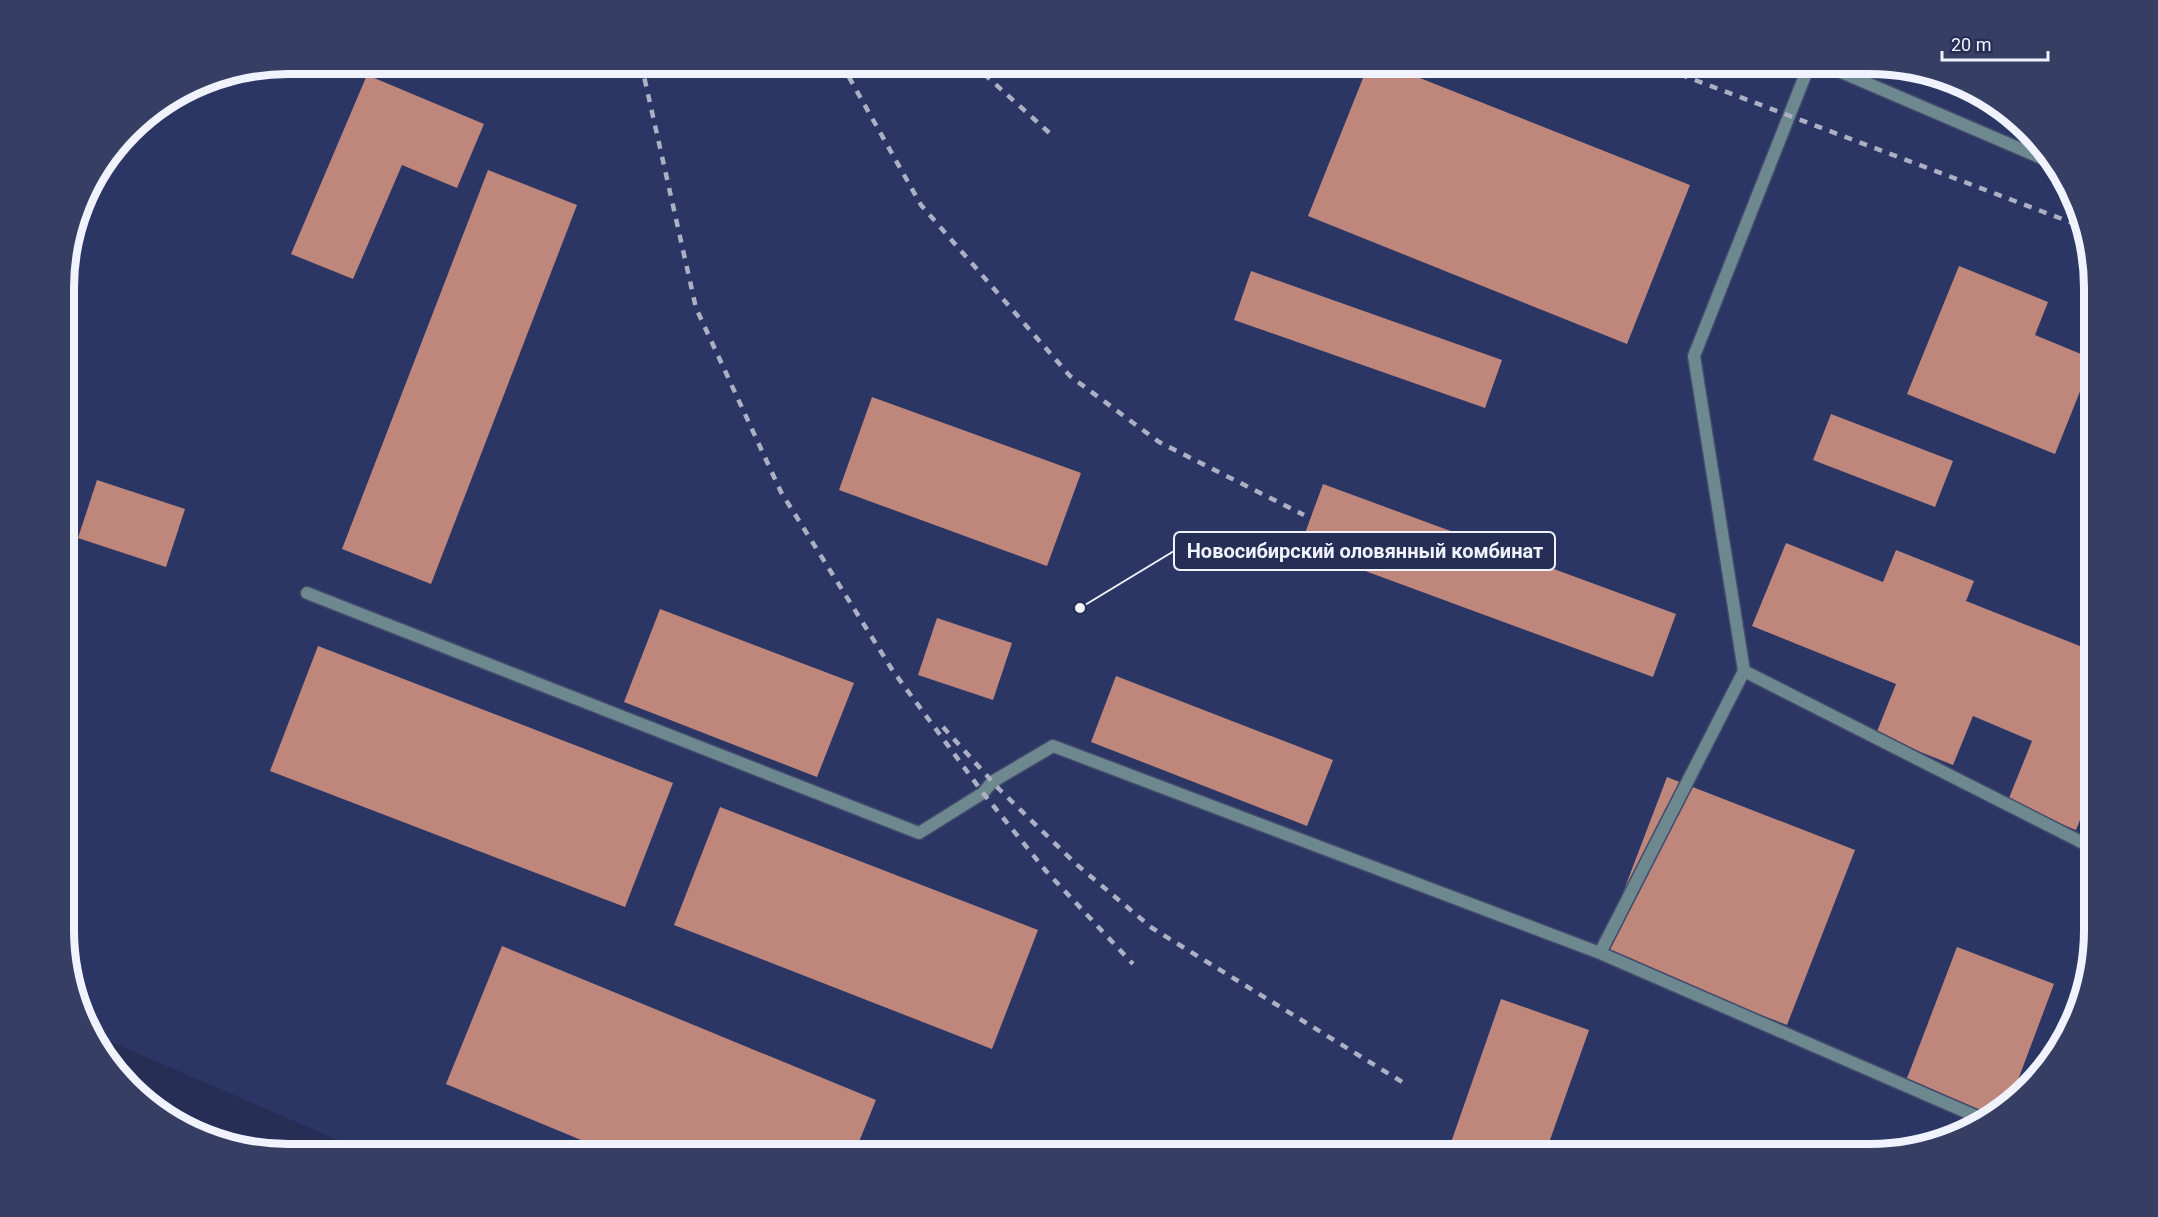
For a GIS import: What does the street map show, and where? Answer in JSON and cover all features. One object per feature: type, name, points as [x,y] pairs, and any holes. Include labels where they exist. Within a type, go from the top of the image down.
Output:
[{"type":"lane","points":[[1600,953],[1744,671],[1694,356],[1806,74]]},
{"type":"lane","points":[[1846,74],[2040,157]]},
{"type":"lane","points":[[307,593],[919,833],[983,794],[992,782],[1053,746],[1600,953],[1976,1116]]},
{"type":"lane","points":[[1744,671],[2084,843]]},
{"type":"shaded area","points":[[274,74],[1884,74],[1926,81],[1978,102],[2022,136],[2056,181],[2077,232],[2084,274],[2083,957],[2073,998],[2056,1037],[2022,1081],[1978,1115],[1926,1136],[1898,1142],[1870,1144],[347,1144],[103,1038],[85,998],[75,957],[75,260],[85,219],[102,180],[136,136],[180,102],[232,81]]},
{"type":"building","points":[[1365,74],[1410,74],[1690,185],[1627,344],[1308,216]]},
{"type":"building","points":[[367,75],[484,124],[457,188],[402,165],[353,279],[291,254]]},
{"type":"building","points":[[488,170],[577,205],[431,584],[342,549]]},
{"type":"building","points":[[1959,266],[2048,302],[2035,335],[2084,355],[2084,382],[2055,454],[1907,394]]},
{"type":"building","points":[[1251,271],[1502,360],[1485,408],[1234,320]]},
{"type":"building","points":[[872,397],[1081,473],[1047,566],[839,490]]},
{"type":"building","points":[[1831,414],[1953,461],[1935,507],[1813,460]]},
{"type":"building","points":[[97,480],[185,509],[166,567],[78,538]]},
{"type":"building","points":[[1323,484],[1676,614],[1653,677],[1300,547]]},
{"type":"building","points":[[1786,543],[1883,582],[1896,550],[1974,581],[1966,601],[2084,648],[2084,810],[2076,830],[2007,803],[2032,741],[1973,716],[1953,765],[1876,734],[1896,684],[1752,626]]},
{"type":"building","points":[[660,609],[854,683],[817,777],[624,702]]},
{"type":"building","points":[[937,618],[1012,643],[993,700],[918,675]]},
{"type":"building","points":[[318,646],[673,783],[625,907],[270,771]]},
{"type":"building","points":[[1116,676],[1333,760],[1307,826],[1091,742]]},
{"type":"building","points":[[1667,777],[1855,850],[1787,1025],[1600,953]]},
{"type":"building","points":[[720,807],[1038,930],[992,1049],[674,925]]},
{"type":"building","points":[[502,946],[876,1100],[858,1144],[591,1144],[446,1084]]},
{"type":"building","points":[[1957,947],[2054,984],[2015,1087],[1979,1115],[1904,1086]]},
{"type":"building","points":[[1501,999],[1589,1030],[1549,1144],[1450,1144]]},
{"type":"railway","points":[[643,74],[696,308],[781,492],[893,671],[983,793],[1046,871],[1133,964]]},
{"type":"railway","points":[[847,74],[921,205],[1070,376],[1159,442],[1304,515]]},
{"type":"railway","points":[[984,74],[1055,138]]},
{"type":"railway","points":[[1679,74],[2074,224]]},
{"type":"railway","points":[[943,727],[999,789],[1076,864],[1152,928],[1407,1085]]},
{"type":"place","name":"Новосибирский оловянный комбинат","points":[[1080,608]]}]
